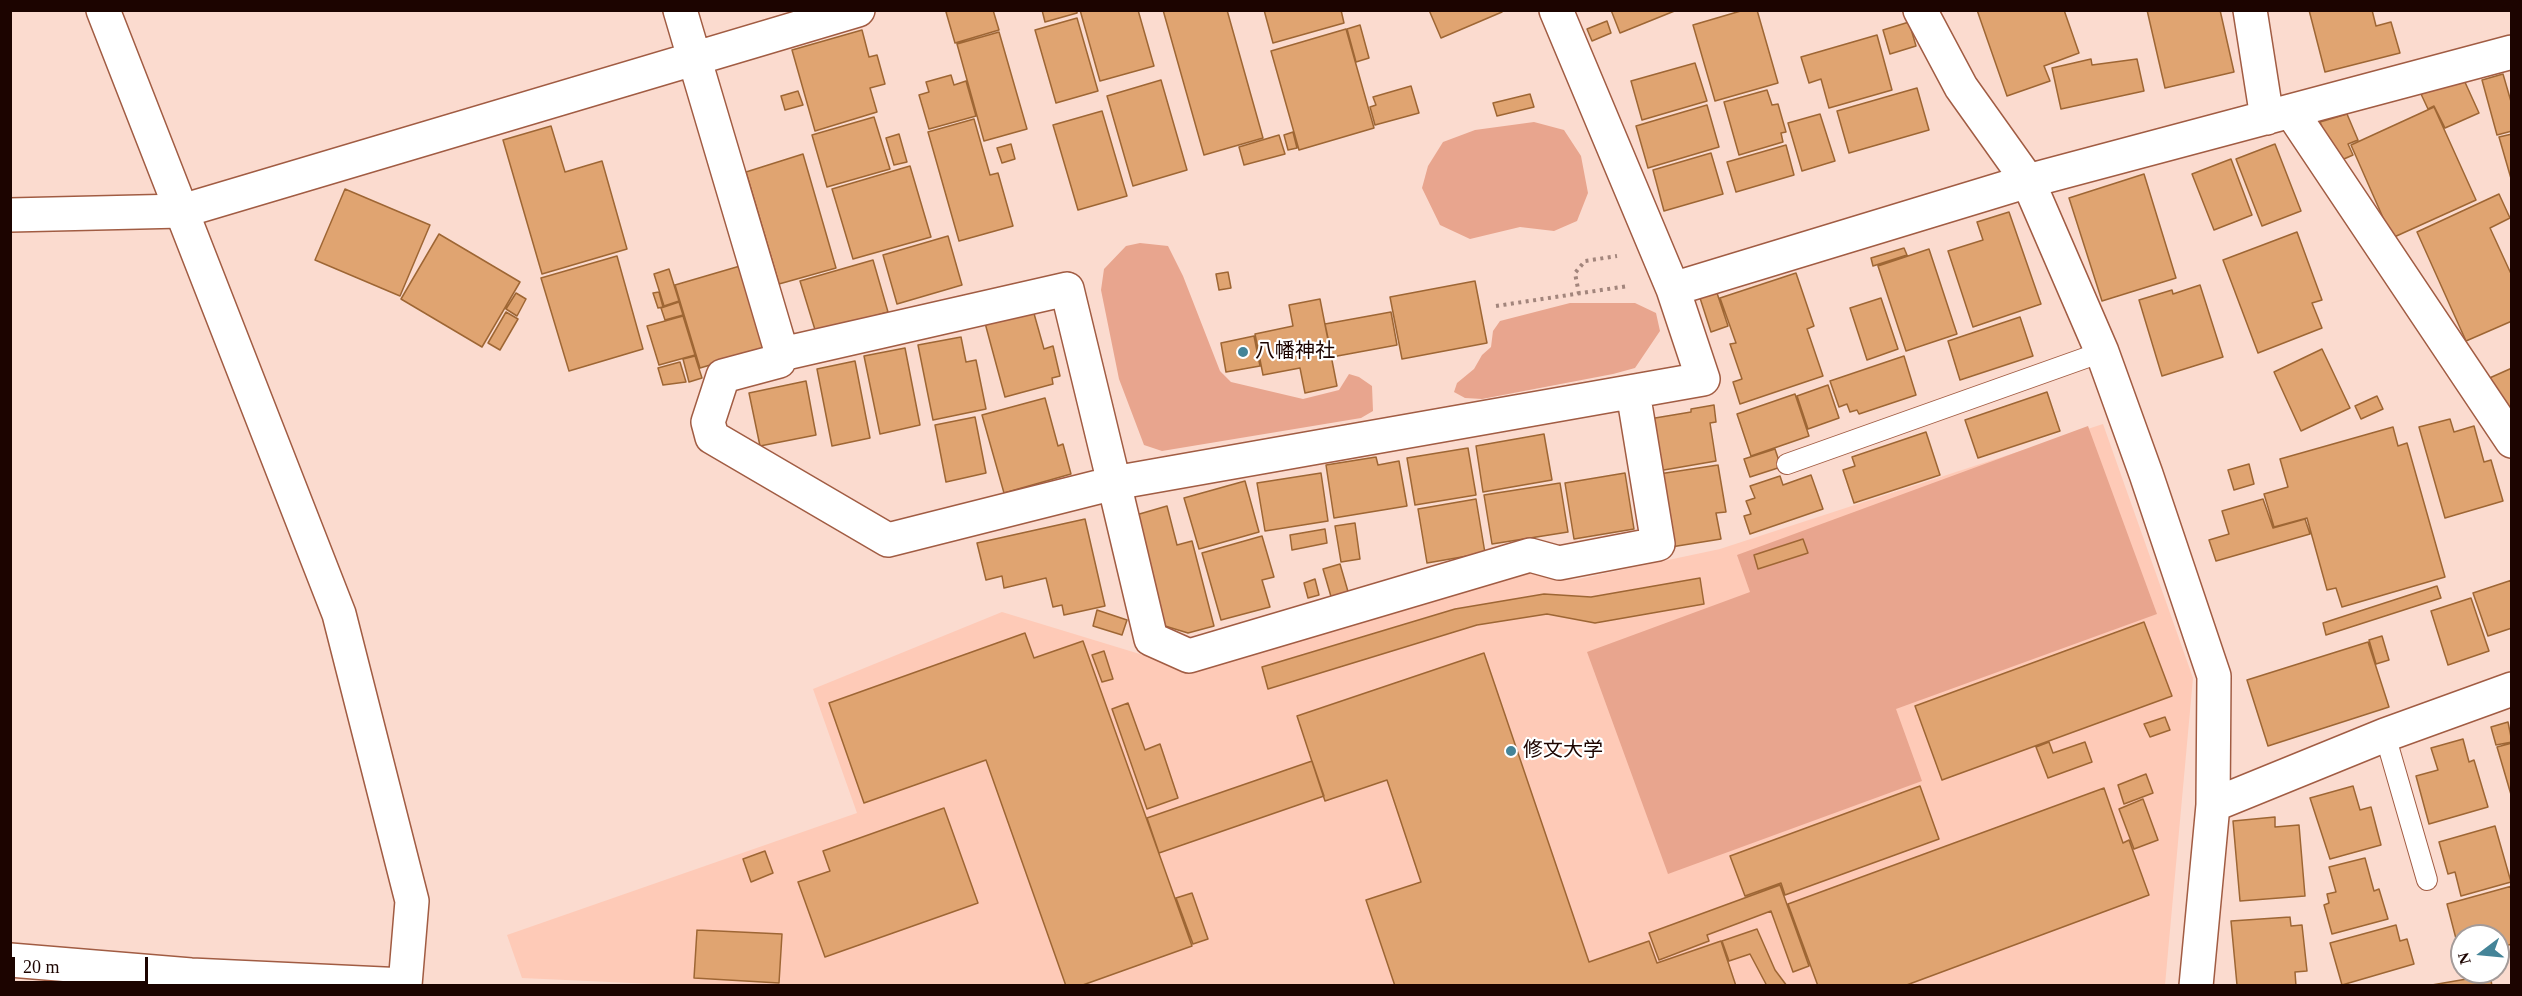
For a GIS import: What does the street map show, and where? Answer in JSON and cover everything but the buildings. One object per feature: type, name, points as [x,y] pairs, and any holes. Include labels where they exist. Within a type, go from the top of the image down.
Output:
[{"type":"street","points":[[103,10],[339,614],[412,901],[405,985]]},
{"type":"street","points":[[680,10],[697,58],[782,354]]},
{"type":"street","points":[[10,215],[182,211],[858,10]]},
{"type":"street","points":[[1556,10],[1671,284],[1702,379],[1114,483],[888,540],[712,437],[708,422],[723,376],[778,360],[782,354],[1067,289],[1114,483],[1151,639],[1189,656],[1530,555],[1559,563],[1658,544],[1633,392]]},
{"type":"street","points":[[1920,10],[1961,87],[2028,181],[2102,352],[2214,676],[2213,805],[2196,986]]},
{"type":"street","points":[[2250,10],[2279,115],[2511,441]]},
{"type":"street","points":[[1671,284],[2028,181],[2511,52]]},
{"type":"street","points":[[2213,805],[2385,735],[2511,689]]},
{"type":"street","points":[[10,960],[191,975],[410,986]]},
{"type":"lane","points":[[1787,464],[2102,352]]},
{"type":"lane","points":[[2385,735],[2427,880]]},
{"type":"path","points":[[1496,306],[1671,284]]},
{"type":"shaded area","points":[[1534,122],[1564,130],[1581,156],[1588,193],[1577,221],[1554,231],[1520,227],[1470,239],[1440,225],[1422,188],[1428,166],[1443,142],[1475,130]]},
{"type":"shaded area","points":[[1140,243],[1168,246],[1183,276],[1220,371],[1231,382],[1303,399],[1339,390],[1349,374],[1359,377],[1372,386],[1373,411],[1361,418],[1162,451],[1144,445],[1119,379],[1101,290],[1104,269],[1126,246]]},
{"type":"shaded area","points":[[1570,303],[1635,303],[1656,313],[1660,331],[1635,368],[1482,399],[1465,398],[1454,392],[1457,383],[1474,369],[1482,355],[1491,347],[1493,331],[1500,321]]},
{"type":"shaded area","name":"修文大学","points":[[2103,424],[2193,678],[2165,985],[675,985],[522,978],[507,935],[857,813],[813,689],[1002,612],[1189,669],[1534,571],[1574,580],[1720,549]]},
{"type":"shaded area","points":[[2088,426],[2157,614],[1896,709],[1922,781],[1668,874],[1587,652],[1750,592],[1737,555]]},
{"type":"place","name":"八幡神社","points":[[1243,352]]},
{"type":"place","name":"修文大学","points":[[1511,751]]}]
